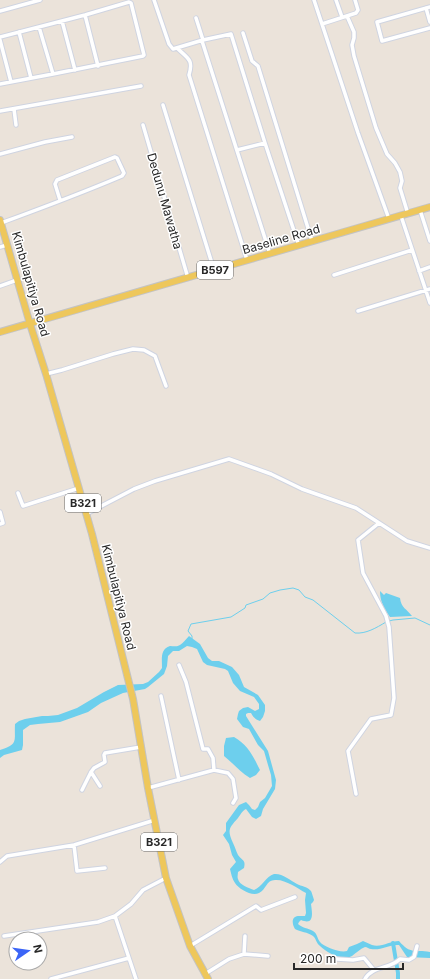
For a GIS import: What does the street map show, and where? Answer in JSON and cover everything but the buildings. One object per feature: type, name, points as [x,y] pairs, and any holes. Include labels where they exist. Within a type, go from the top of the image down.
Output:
[{"type":"main road","name":"Baseline Road","points":[[0,332],[430,207]]},
{"type":"main road","name":"Kimbulapitiya Road","points":[[1,222],[92,534],[133,699],[148,788],[166,878],[190,946],[206,976]]},
{"type":"street","points":[[0,11],[40,0]]},
{"type":"street","points":[[154,0],[169,44],[174,49],[231,34],[298,246]]},
{"type":"street","points":[[314,0],[358,133],[389,219]]},
{"type":"street","points":[[336,0],[342,17]]},
{"type":"street","points":[[322,24],[358,12],[355,0]]},
{"type":"street","points":[[0,84],[11,82],[31,78],[98,66],[143,56],[131,3],[129,2],[19,32],[0,39],[11,82]]},
{"type":"street","points":[[430,22],[428,8],[377,22],[382,41],[430,28]]},
{"type":"street","points":[[85,15],[98,66]]},
{"type":"street","points":[[347,16],[354,32],[352,45],[354,56],[376,128],[387,154],[395,163],[400,172],[402,181],[400,188],[408,214]]},
{"type":"street","points":[[196,18],[270,254]]},
{"type":"street","points":[[62,21],[75,70]]},
{"type":"street","points":[[39,27],[54,74]]},
{"type":"street","points":[[19,32],[31,78]]},
{"type":"street","points":[[243,33],[252,61],[258,66],[312,242]]},
{"type":"street","points":[[177,48],[191,62],[192,68],[189,75],[247,260]]},
{"type":"street","points":[[0,111],[141,86]]},
{"type":"street","points":[[163,105],[214,270]]},
{"type":"street","points":[[14,109],[16,124]]},
{"type":"street","name":"Dedunu Mawatha","points":[[143,125],[188,278]]},
{"type":"street","points":[[0,154],[44,142],[72,137]]},
{"type":"street","points":[[237,150],[265,143]]},
{"type":"street","points":[[1,222],[90,190],[122,176],[124,173],[118,160],[115,158],[57,180],[54,184],[60,200]]},
{"type":"street","points":[[420,210],[430,241]]},
{"type":"street","points":[[401,216],[419,271],[428,289],[430,304]]},
{"type":"street","points":[[0,247],[7,245]]},
{"type":"street","points":[[334,276],[412,250]]},
{"type":"street","points":[[419,271],[430,267]]},
{"type":"street","points":[[0,286],[17,280]]},
{"type":"street","points":[[358,311],[428,289]]},
{"type":"street","points":[[46,374],[133,349],[144,350],[155,356],[160,366],[166,386]]},
{"type":"street","points":[[86,514],[134,489],[155,481],[229,459],[271,474],[302,489],[356,508],[407,541],[430,548]]},
{"type":"street","points":[[18,493],[23,506],[79,488]]},
{"type":"street","points":[[0,512],[3,523],[0,524]]},
{"type":"street","points":[[356,794],[348,751],[371,719],[391,715],[394,698],[389,627],[386,616],[364,573],[358,540],[379,524]]},
{"type":"street","points":[[179,665],[186,682],[203,749],[208,749],[213,758],[214,770]]},
{"type":"street","points":[[161,696],[179,780]]},
{"type":"street","points":[[82,790],[94,768],[105,762],[105,753],[141,747]]},
{"type":"street","points":[[148,788],[214,770],[228,773],[234,780],[236,798],[234,803]]},
{"type":"street","points":[[91,772],[100,786]]},
{"type":"street","points":[[0,862],[7,856],[74,845],[155,820]]},
{"type":"street","points":[[74,845],[77,871],[105,868]]},
{"type":"street","points":[[4,936],[98,922],[115,916],[131,904],[143,890],[166,878]]},
{"type":"street","points":[[190,946],[256,906],[262,910],[295,897]]},
{"type":"street","points":[[115,916],[136,979]]},
{"type":"street","points":[[244,954],[245,936]]},
{"type":"street","points":[[365,979],[370,972],[374,970],[396,962],[400,959],[409,960],[414,957],[417,946]]},
{"type":"street","points":[[206,976],[229,959],[244,954],[268,956]]},
{"type":"street","points":[[51,979],[129,958]]},
{"type":"street","points":[[337,959],[353,960],[364,958],[374,970]]},
{"type":"water","points":[[380,591],[384,595],[386,593],[400,598],[403,606],[412,616],[390,617],[383,605]]},
{"type":"water","points":[[189,636],[200,644],[208,658],[212,661],[219,661],[232,667],[239,675],[244,687],[258,695],[265,705],[265,711],[260,721],[254,718],[251,713],[246,714],[246,716],[268,751],[276,780],[275,789],[263,809],[261,816],[256,819],[252,817],[246,809],[230,829],[230,835],[237,854],[244,863],[244,868],[238,872],[240,883],[254,890],[257,889],[271,875],[277,874],[310,890],[314,900],[311,904],[311,920],[301,920],[298,924],[314,932],[320,942],[328,948],[347,951],[349,947],[363,941],[375,946],[399,941],[410,950],[430,952],[430,958],[407,957],[399,945],[375,949],[365,947],[352,956],[344,958],[335,956],[320,946],[313,936],[297,930],[294,927],[294,918],[298,916],[305,916],[306,893],[291,884],[279,880],[272,880],[261,892],[256,894],[246,892],[239,888],[235,883],[230,869],[236,862],[229,844],[223,835],[226,831],[226,823],[239,805],[246,802],[252,809],[255,810],[258,807],[272,786],[271,775],[264,751],[258,745],[249,729],[243,727],[237,719],[239,711],[243,708],[248,707],[255,711],[259,709],[259,704],[254,697],[240,691],[233,683],[228,671],[207,665],[203,662],[197,649],[187,646],[179,651],[173,651],[168,656],[164,674],[145,689],[123,693],[101,703],[88,712],[60,722],[30,725],[23,730],[22,750],[4,755],[0,758],[0,750],[13,744],[15,738],[15,724],[19,721],[42,716],[58,715],[77,708],[118,685],[143,684],[148,682],[162,668],[162,655],[165,649],[170,646],[180,645]]},
{"type":"water","points":[[234,737],[247,747],[260,770],[256,775],[250,778],[224,756],[226,738]]},
{"type":"waterway","points":[[192,639],[192,636],[188,631],[191,624],[231,617],[245,608],[246,605],[263,599],[270,593],[293,588],[299,590],[305,597],[313,600],[355,633],[367,632],[386,622]]},
{"type":"waterway","points":[[389,621],[415,618],[430,625]]},
{"type":"waterway","points":[[393,943],[398,979]]}]
